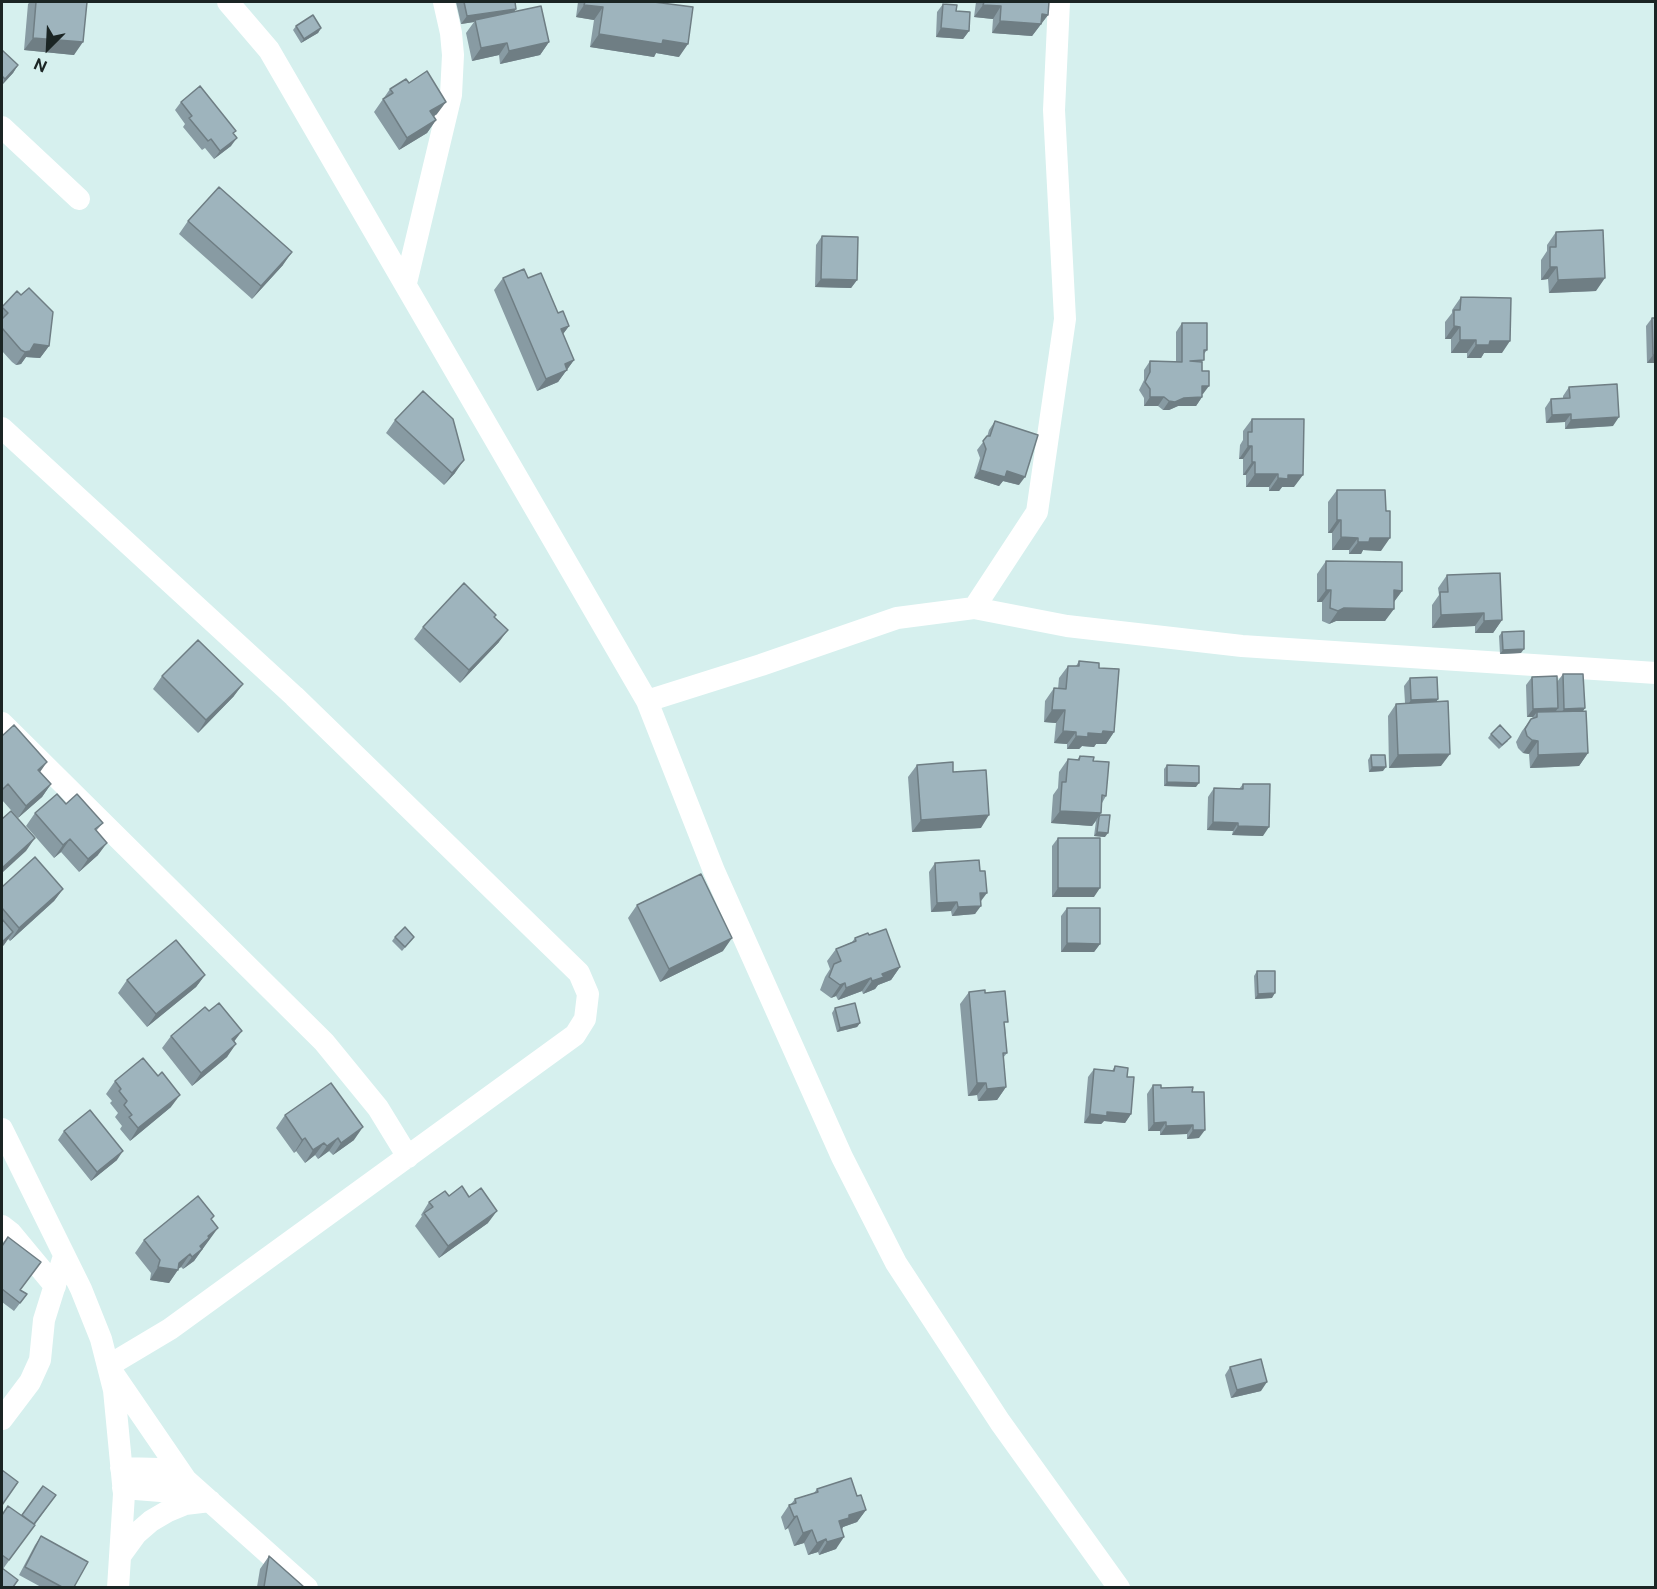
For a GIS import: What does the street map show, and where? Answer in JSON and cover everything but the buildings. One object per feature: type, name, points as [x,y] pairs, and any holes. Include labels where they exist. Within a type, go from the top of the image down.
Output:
[{"type":"street","points":[[228,2],[269,50],[648,701],[714,871],[842,1157],[896,1263],[1000,1422],[1119,1587]]},
{"type":"street","points":[[406,283],[451,95],[452,44],[444,2]]},
{"type":"street","points":[[974,608],[1037,512],[1065,319],[1054,110],[1059,2]]},
{"type":"street","points":[[2,127],[79,199]]},
{"type":"street","points":[[2,428],[294,696],[579,973],[588,994],[585,1019],[575,1035],[170,1329],[108,1366]]},
{"type":"street","points":[[648,701],[897,618],[974,608],[1067,626],[1242,646],[1656,673]]},
{"type":"street","points":[[2,723],[324,1042],[378,1108],[408,1157]]},
{"type":"street","points":[[2,1129],[81,1289],[101,1339],[108,1366],[114,1390],[122,1478],[118,1587]]},
{"type":"street","points":[[2,1226],[11,1233],[55,1286]]},
{"type":"street","points":[[2,1419],[30,1382],[40,1360],[44,1320],[64,1256]]},
{"type":"street","points":[[108,1366],[199,1492]]},
{"type":"street","points":[[122,1478],[159,1469],[173,1473],[199,1492],[307,1587]]},
{"type":"street","points":[[120,1556],[136,1534],[151,1521],[186,1504],[199,1492]]}]
